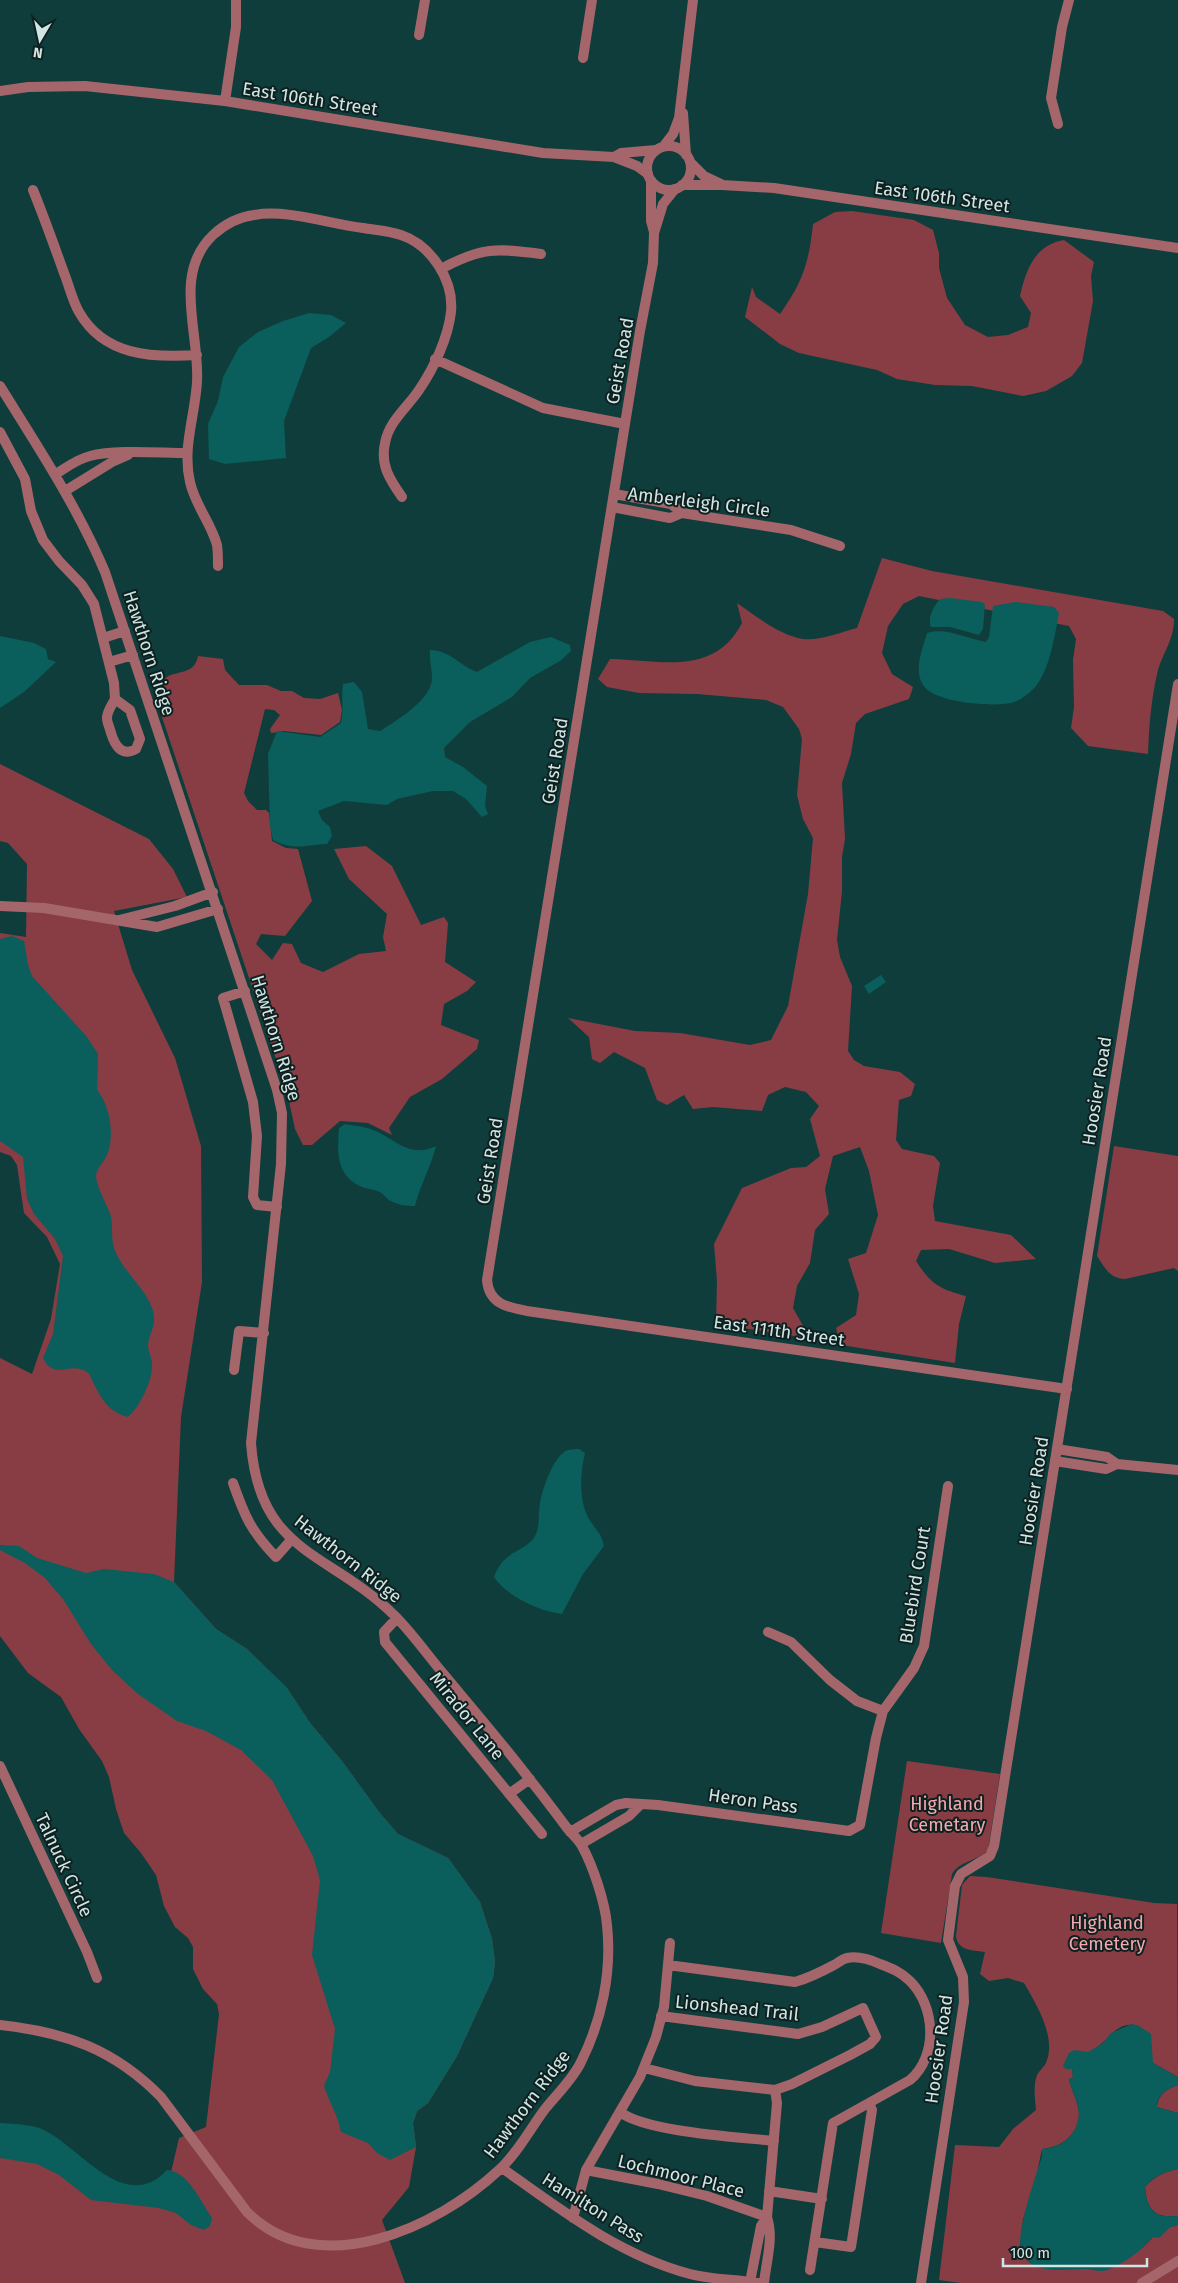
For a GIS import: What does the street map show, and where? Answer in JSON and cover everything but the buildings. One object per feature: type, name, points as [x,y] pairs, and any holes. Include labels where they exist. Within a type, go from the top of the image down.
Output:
[{"type":"street","points":[[225,101],[236,27],[236,0]]},
{"type":"street","points":[[419,35],[425,0]]},
{"type":"street","points":[[583,58],[592,0]]},
{"type":"street","points":[[681,107],[685,120],[690,173],[678,187],[664,189],[650,177],[649,159],[673,134],[681,107],[693,0]]},
{"type":"street","points":[[1058,124],[1051,98],[1062,28],[1069,0]]},
{"type":"street","name":"East 106th Street","points":[[0,91],[36,86],[86,86],[225,101],[543,153],[614,157],[638,166],[650,177]]},
{"type":"street","points":[[659,149],[678,148],[688,158]]},
{"type":"street","name":"East 106th Street","points":[[614,157],[621,153],[659,149]]},
{"type":"street","name":"East 106th Street","points":[[688,158],[704,176],[722,185]]},
{"type":"street","name":"Geist Road","points":[[650,177],[651,221],[654,233]]},
{"type":"street","name":"East 106th Street","points":[[678,187],[722,185],[774,188],[1178,247]]},
{"type":"street","name":"Geist Road","points":[[490,1294],[488,1273],[625,424],[653,263],[654,233],[663,204],[678,187]]},
{"type":"street","points":[[33,190],[76,305],[91,329],[105,341],[137,354],[156,356],[197,354]]},
{"type":"street","points":[[218,566],[217,546],[193,494],[187,453],[197,384],[197,354],[190,286],[194,264],[205,244],[221,228],[235,220],[269,214],[401,235],[425,250],[441,269],[448,288],[451,310],[447,330],[419,390],[392,424],[385,441],[384,467],[402,497]]},
{"type":"street","points":[[441,269],[473,254],[493,249],[541,254]]},
{"type":"street","points":[[435,359],[543,408],[625,424]]},
{"type":"street","name":"Hawthorn Ridge","points":[[0,386],[56,474],[92,541],[106,572],[269,1062],[282,1113],[283,1139],[251,1443],[252,1462],[263,1500],[274,1520],[291,1540],[314,1558],[376,1599],[397,1618],[581,1844],[594,1875],[607,1922],[608,1964],[604,2004],[581,2064],[502,2168],[451,2209],[414,2230],[378,2242],[343,2249],[326,2250],[303,2247],[274,2234],[252,2218],[170,2108],[148,2084],[104,2052],[68,2037],[27,2028],[0,2025]]},
{"type":"street","points":[[0,432],[25,479],[31,510],[43,540],[90,595],[94,604],[116,692],[107,720],[115,744],[122,751],[131,752],[136,749],[140,740],[130,710],[115,699]]},
{"type":"street","points":[[56,474],[74,462],[90,456],[131,453],[187,453]]},
{"type":"street","points":[[65,491],[112,462],[131,453]]},
{"type":"street","points":[[614,494],[671,504],[682,513]]},
{"type":"street","name":"Amberleigh Circle","points":[[612,508],[670,518],[682,513],[791,530],[840,546]]},
{"type":"street","points":[[102,638],[125,632]]},
{"type":"street","points":[[110,662],[133,655]]},
{"type":"street","name":"Hoosier Road","points":[[921,2283],[964,2002],[963,1977],[948,1940],[955,1886],[961,1874],[990,1856],[994,1846],[1178,684]]},
{"type":"street","points":[[118,920],[175,906],[213,892]]},
{"type":"street","points":[[0,906],[44,908],[157,927],[218,909]]},
{"type":"street","points":[[245,991],[223,998],[253,1102],[257,1144],[253,1197],[257,1205],[276,1207]]},
{"type":"street","name":"East 111th Street","points":[[490,1294],[500,1304],[527,1311],[1067,1389]]},
{"type":"street","points":[[234,1370],[239,1331],[264,1333]]},
{"type":"street","points":[[1057,1449],[1107,1458],[1117,1464],[1178,1470]]},
{"type":"street","points":[[1055,1461],[1106,1469],[1117,1464]]},
{"type":"street","points":[[233,1483],[244,1515],[257,1537],[276,1558],[291,1540]]},
{"type":"street","name":"Bluebird Court","points":[[860,1825],[876,1738],[883,1711],[914,1668],[924,1646],[948,1486]]},
{"type":"street","name":"Mirador Lane","points":[[397,1618],[384,1632],[386,1642],[542,1834]]},
{"type":"street","points":[[768,1632],[791,1642],[830,1680],[857,1701],[883,1711]]},
{"type":"street","name":"Talnuck Circle","points":[[0,1766],[87,1952],[97,1978]]},
{"type":"street","points":[[510,1794],[530,1780]]},
{"type":"street","points":[[581,1844],[629,1816],[641,1804]]},
{"type":"street","name":"Heron Pass","points":[[570,1832],[616,1805],[641,1804],[849,1831],[860,1825]]},
{"type":"street","points":[[573,2218],[586,2170],[644,2068],[661,2016],[670,1942]]},
{"type":"street","points":[[668,1965],[795,1982],[810,1978],[845,1958],[873,1961],[894,1969],[910,1980],[924,2004],[931,2028],[925,2062],[919,2073],[910,2080],[833,2123],[810,2270]]},
{"type":"street","name":"Lionshead Trail","points":[[661,2016],[798,2034],[822,2027],[863,2008],[876,2037],[870,2044],[792,2084],[775,2090]]},
{"type":"street","points":[[644,2068],[694,2081],[775,2090],[777,2103],[767,2217],[770,2228],[764,2283]]},
{"type":"street","points":[[815,2242],[850,2247],[872,2110],[870,2103]]},
{"type":"street","points":[[620,2112],[629,2118],[648,2124],[774,2141]]},
{"type":"street","name":"Hamilton Pass","points":[[502,2168],[573,2218],[614,2244],[655,2263],[692,2275],[754,2282]]},
{"type":"street","name":"Lochmoor Place","points":[[586,2170],[707,2196],[767,2217]]},
{"type":"street","points":[[769,2191],[822,2199]]},
{"type":"street","points":[[754,2282],[761,2226],[767,2217]]},
{"type":"street","points":[[1142,2283],[1178,2261]]},
{"type":"green space","points":[[852,211],[914,220],[933,230],[939,253],[939,268],[947,298],[965,325],[988,337],[1008,335],[1028,327],[1031,313],[1020,296],[1025,277],[1033,260],[1039,253],[1046,247],[1064,240],[1094,262],[1091,276],[1093,301],[1082,363],[1072,376],[1046,391],[1023,396],[972,386],[935,385],[897,379],[877,370],[799,353],[780,344],[745,317],[752,287],[756,297],[780,314],[788,303],[804,271],[813,224],[835,212]]},
{"type":"green space","points":[[882,558],[932,571],[1163,611],[1174,619],[1170,641],[1159,667],[1155,684],[1148,754],[1088,746],[1071,728],[1074,707],[1073,660],[1076,639],[1069,626],[919,596],[903,604],[888,626],[882,653],[892,674],[913,687],[909,699],[865,714],[856,723],[851,754],[842,783],[845,839],[842,857],[842,891],[837,940],[840,957],[852,986],[848,1051],[854,1060],[864,1066],[900,1072],[915,1084],[911,1096],[899,1100],[896,1140],[902,1149],[934,1156],[940,1163],[933,1206],[935,1221],[1011,1235],[1036,1259],[995,1263],[949,1249],[921,1250],[916,1261],[926,1275],[936,1285],[966,1296],[959,1324],[955,1363],[841,1345],[836,1328],[856,1315],[859,1294],[848,1259],[866,1253],[878,1215],[869,1171],[860,1147],[833,1156],[825,1189],[829,1214],[815,1230],[810,1263],[797,1286],[793,1308],[806,1331],[801,1337],[716,1324],[717,1281],[714,1244],[742,1188],[791,1168],[806,1167],[820,1156],[810,1119],[819,1106],[806,1092],[785,1087],[768,1095],[762,1111],[713,1107],[693,1109],[684,1095],[667,1105],[657,1100],[645,1068],[614,1052],[600,1063],[592,1059],[589,1037],[568,1018],[635,1031],[680,1033],[750,1045],[771,1040],[788,1006],[808,894],[813,838],[803,819],[797,795],[802,739],[799,729],[783,707],[766,700],[697,694],[639,693],[607,687],[598,679],[610,659],[684,662],[717,652],[730,640],[742,623],[737,603],[785,634],[803,639],[823,637],[857,628]]},
{"type":"green space","points":[[198,656],[223,659],[225,670],[239,685],[267,685],[281,691],[292,691],[304,698],[320,699],[338,693],[342,710],[340,722],[321,735],[284,731],[271,733],[270,729],[280,715],[274,710],[265,709],[244,793],[248,801],[257,810],[266,810],[269,813],[272,841],[286,848],[298,849],[312,901],[285,936],[261,934],[256,944],[272,960],[283,943],[292,944],[301,963],[323,972],[359,954],[386,951],[383,937],[387,914],[349,879],[334,849],[366,846],[392,866],[421,925],[444,917],[448,923],[445,962],[476,982],[467,991],[444,1004],[441,1025],[479,1040],[477,1049],[442,1079],[410,1097],[389,1128],[392,1135],[368,1123],[340,1121],[312,1145],[303,1145],[295,1129],[287,1092],[157,702],[161,682],[170,676],[191,668]]},
{"type":"green space","points":[[0,764],[149,839],[173,869],[187,897],[114,911],[132,970],[175,1058],[201,1146],[202,1282],[181,1417],[174,1582],[216,1629],[247,1649],[287,1688],[310,1723],[398,1834],[448,1858],[480,1902],[492,1939],[495,1962],[493,1978],[457,2056],[428,2103],[417,2111],[413,2123],[416,2147],[409,2187],[382,2220],[405,2283],[0,2283],[0,2146],[124,2191],[168,2185],[179,2138],[206,2127],[219,2014],[217,2004],[203,1989],[193,1969],[193,1947],[188,1938],[175,1927],[164,1906],[156,1875],[124,1833],[116,1809],[109,1777],[102,1761],[79,1729],[61,1697],[28,1673],[0,1636],[0,1358],[32,1374],[51,1319],[60,1264],[47,1237],[24,1213],[17,1165],[11,1156],[0,1152],[0,933],[26,937],[27,864],[8,843],[0,841]]},
{"type":"green space","points":[[1114,1146],[1178,1156],[1178,1271],[1174,1268],[1125,1279],[1115,1277],[1108,1272],[1097,1256]]},
{"type":"green space","name":"Highland Cemetary","points":[[907,1761],[1000,1774],[988,1850],[979,1857],[959,1866],[952,1874],[941,1943],[881,1933]]},
{"type":"green space","name":"Highland Cemetery","points":[[970,1876],[1154,1903],[1177,1904],[1178,2077],[1153,2063],[1139,2026],[1132,2025],[1118,2029],[1072,2069],[1073,2078],[1069,2079],[1079,2110],[1076,2128],[1068,2139],[1062,2143],[1042,2149],[1034,2188],[1023,2219],[1020,2246],[1038,2267],[1085,2269],[1114,2264],[1127,2258],[1153,2237],[1159,2237],[1170,2227],[1178,2225],[1178,2283],[961,2283],[939,2280],[955,2145],[999,2147],[1013,2129],[1036,2110],[1036,2079],[1046,2063],[1049,2053],[1049,2042],[1044,2021],[1024,1983],[1008,1978],[989,1981],[980,1974],[985,1952],[966,1949],[957,1941],[962,1885]]},
{"type":"green space","points":[[1178,2085],[1178,2113],[1157,2107],[1159,2099],[1164,2093]]},
{"type":"green space","points":[[1178,2169],[1178,2216],[1163,2216],[1153,2211],[1150,2207],[1145,2187],[1160,2175]]},
{"type":"water","points":[[309,313],[331,315],[346,323],[329,337],[311,348],[284,421],[286,458],[225,464],[209,459],[208,424],[218,401],[223,377],[239,347],[258,332],[283,321]]},
{"type":"water","points":[[950,598],[982,602],[985,605],[983,629],[979,635],[950,627],[931,627],[931,616],[936,605],[940,599]]},
{"type":"water","points":[[1016,602],[1054,607],[1059,613],[1054,641],[1045,670],[1041,679],[1031,691],[1021,699],[1011,703],[978,704],[951,700],[939,696],[929,691],[923,685],[920,679],[919,666],[927,633],[949,632],[986,642],[989,637],[993,606]]},
{"type":"water","points":[[0,636],[34,643],[46,649],[48,659],[56,662],[24,692],[0,708]]},
{"type":"water","points":[[551,637],[570,645],[571,651],[560,661],[530,678],[512,697],[470,722],[444,748],[445,757],[463,767],[487,786],[485,806],[488,814],[482,817],[466,799],[453,791],[433,791],[397,799],[387,805],[344,801],[318,811],[322,820],[330,827],[332,836],[327,844],[293,846],[273,840],[270,826],[268,754],[277,731],[320,737],[341,723],[343,684],[354,682],[362,692],[368,729],[380,731],[413,708],[427,693],[432,677],[430,650],[444,653],[477,672],[530,642]]},
{"type":"water","points":[[12,936],[24,941],[32,976],[87,1037],[98,1054],[97,1090],[108,1112],[111,1139],[107,1155],[97,1171],[96,1178],[111,1217],[114,1248],[122,1264],[144,1293],[154,1314],[148,1345],[152,1364],[150,1380],[141,1401],[128,1417],[117,1413],[108,1406],[87,1372],[75,1368],[53,1369],[43,1358],[53,1334],[63,1256],[55,1239],[34,1214],[27,1199],[23,1157],[0,1141],[0,939]]},
{"type":"water","points":[[881,975],[886,982],[869,994],[864,986]]},
{"type":"water","points":[[345,1124],[370,1129],[410,1149],[426,1149],[436,1146],[415,1206],[395,1203],[380,1192],[362,1187],[347,1177],[340,1163],[338,1146],[339,1128]]},
{"type":"water","points":[[579,1449],[585,1453],[581,1479],[584,1506],[591,1522],[601,1536],[604,1546],[583,1574],[562,1614],[554,1613],[515,1597],[494,1577],[504,1561],[527,1545],[536,1534],[543,1490],[558,1458],[568,1450]]},
{"type":"water","points":[[0,1545],[19,1546],[37,1558],[86,1573],[104,1569],[154,1574],[174,1582],[216,1629],[247,1649],[287,1688],[310,1723],[398,1834],[448,1858],[480,1902],[492,1939],[495,1962],[493,1978],[457,2056],[428,2103],[417,2111],[413,2123],[416,2147],[390,2160],[377,2153],[368,2143],[341,2132],[324,2086],[330,2072],[335,2029],[312,1955],[320,1880],[313,1856],[272,1780],[241,1750],[206,1731],[177,1721],[138,1694],[112,1670],[91,1644],[63,1599],[45,1578],[25,1563],[0,1550]]},
{"type":"water","points":[[1132,2024],[1151,2034],[1153,2063],[1178,2077],[1178,2085],[1161,2095],[1157,2102],[1157,2107],[1178,2113],[1178,2169],[1160,2175],[1151,2180],[1145,2187],[1148,2202],[1153,2211],[1163,2216],[1178,2216],[1178,2225],[1170,2227],[1159,2238],[1153,2237],[1132,2256],[1107,2270],[1056,2270],[1040,2268],[1026,2260],[1022,2253],[1020,2245],[1021,2234],[1023,2220],[1042,2157],[1042,2149],[1056,2146],[1068,2139],[1076,2128],[1078,2121],[1078,2105],[1069,2079],[1073,2077],[1072,2069],[1066,2069],[1063,2066],[1069,2053],[1074,2050],[1088,2052],[1103,2043],[1111,2033]]},
{"type":"water","points":[[0,2123],[27,2125],[42,2129],[56,2137],[102,2173],[118,2181],[135,2185],[151,2182],[167,2170],[175,2172],[188,2181],[193,2188],[212,2218],[210,2226],[204,2230],[191,2225],[176,2213],[159,2208],[91,2200],[59,2175],[37,2164],[0,2158]]}]
